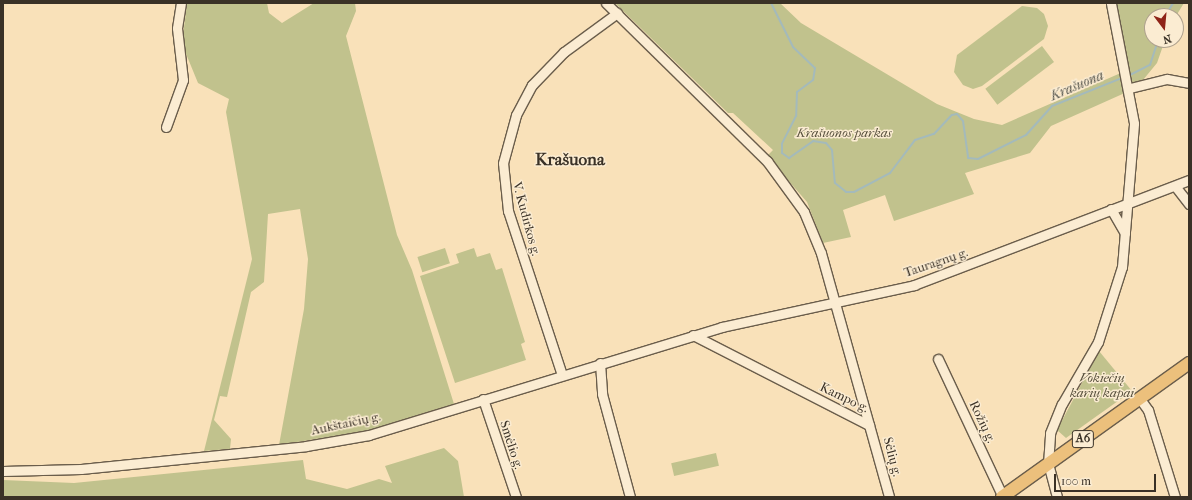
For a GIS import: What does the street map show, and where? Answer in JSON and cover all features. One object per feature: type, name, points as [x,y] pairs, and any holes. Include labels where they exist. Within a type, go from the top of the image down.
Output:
[{"type":"main road","name":"A6","points":[[1002,497],[1189,363]]},
{"type":"street","points":[[166,127],[183,80],[177,28],[181,3]]},
{"type":"street","name":"Kampo g.","points":[[606,3],[780,176],[811,227],[834,301],[869,425]]},
{"type":"street","points":[[1057,497],[1048,464],[1047,444],[1055,421],[1104,328],[1122,267],[1134,123],[1127,71],[1111,3]]},
{"type":"street","name":"V. Kudirkos g.","points":[[562,375],[508,211],[503,162],[516,115],[532,85],[564,52],[617,13]]},
{"type":"street","points":[[1129,85],[1167,79],[1189,83]]},
{"type":"street","name":"Tauragnų g.","points":[[682,338],[932,279],[1189,180]]},
{"type":"street","points":[[1175,186],[1189,204]]},
{"type":"street","points":[[1111,209],[1125,233]]},
{"type":"street","name":"Kampo g.","points":[[694,335],[869,425]]},
{"type":"street","name":"Aukštaičių g.","points":[[3,471],[59,471],[328,443],[369,434],[682,338]]},
{"type":"street","name":"Rožių g.","points":[[938,359],[1002,497]]},
{"type":"street","points":[[600,363],[602,394],[630,497]]},
{"type":"street","name":"Smėlio g.","points":[[483,399],[516,497]]},
{"type":"street","points":[[1140,399],[1148,410],[1175,497]]},
{"type":"street","name":"Sėlių g.","points":[[869,425],[889,497]]},
{"type":"green space","points":[[187,3],[267,3],[269,13],[282,23],[314,3],[355,3],[356,11],[346,36],[397,235],[412,270],[454,404],[370,430],[279,445],[304,309],[308,259],[300,209],[268,214],[264,282],[251,292],[227,397],[220,396],[214,420],[231,439],[230,449],[204,451],[252,259],[226,112],[229,99],[198,83],[182,44]]},
{"type":"green space","name":"Krašuonos parkas","points":[[615,3],[780,3],[801,23],[937,104],[974,119],[1002,125],[1123,72],[1127,92],[1051,126],[1030,153],[965,173],[974,194],[894,221],[885,195],[843,210],[851,237],[823,243],[807,202],[767,156],[773,150],[733,113],[728,113]]},
{"type":"green space","points":[[1113,3],[1184,3],[1181,8],[1144,8],[1144,48],[1162,48],[1157,63],[1143,80],[1132,83]]},
{"type":"green space","points":[[1022,6],[1037,8],[1044,14],[1048,26],[1044,39],[982,86],[973,89],[963,85],[954,72],[957,55]]},
{"type":"green space","points":[[1042,46],[1054,62],[997,105],[985,89]]},
{"type":"green space","points":[[445,248],[450,263],[422,272],[417,257]]},
{"type":"green space","points":[[474,248],[477,257],[490,253],[496,270],[502,268],[525,342],[521,344],[526,360],[455,383],[420,276],[459,263],[456,254]]},
{"type":"green space","name":"Vokiečių karių kapai","points":[[1099,351],[1132,391],[1066,438],[1057,430]]},
{"type":"green space","points":[[444,448],[458,461],[464,497],[3,497],[3,480],[74,483],[303,460],[306,479],[347,489],[379,479],[392,483],[385,466]]},
{"type":"green space","points":[[716,453],[719,466],[674,476],[671,463]]},
{"type":"waterway","name":"Krašuona","points":[[771,3],[793,47],[815,68],[813,80],[797,92],[796,116],[782,144],[782,153],[789,158],[813,141],[826,143],[832,150],[835,183],[846,192],[854,192],[890,173],[915,140],[934,134],[952,115],[957,114],[963,121],[968,158],[978,159],[1026,135],[1052,106],[1122,78]]},
{"type":"waterway","name":"Krašuona","points":[[1170,8],[1173,3]]},
{"type":"waterway","name":"Krašuona","points":[[1128,76],[1150,65],[1155,48]]},
{"type":"district","name":"Krašuona","points":[[570,160]]}]
